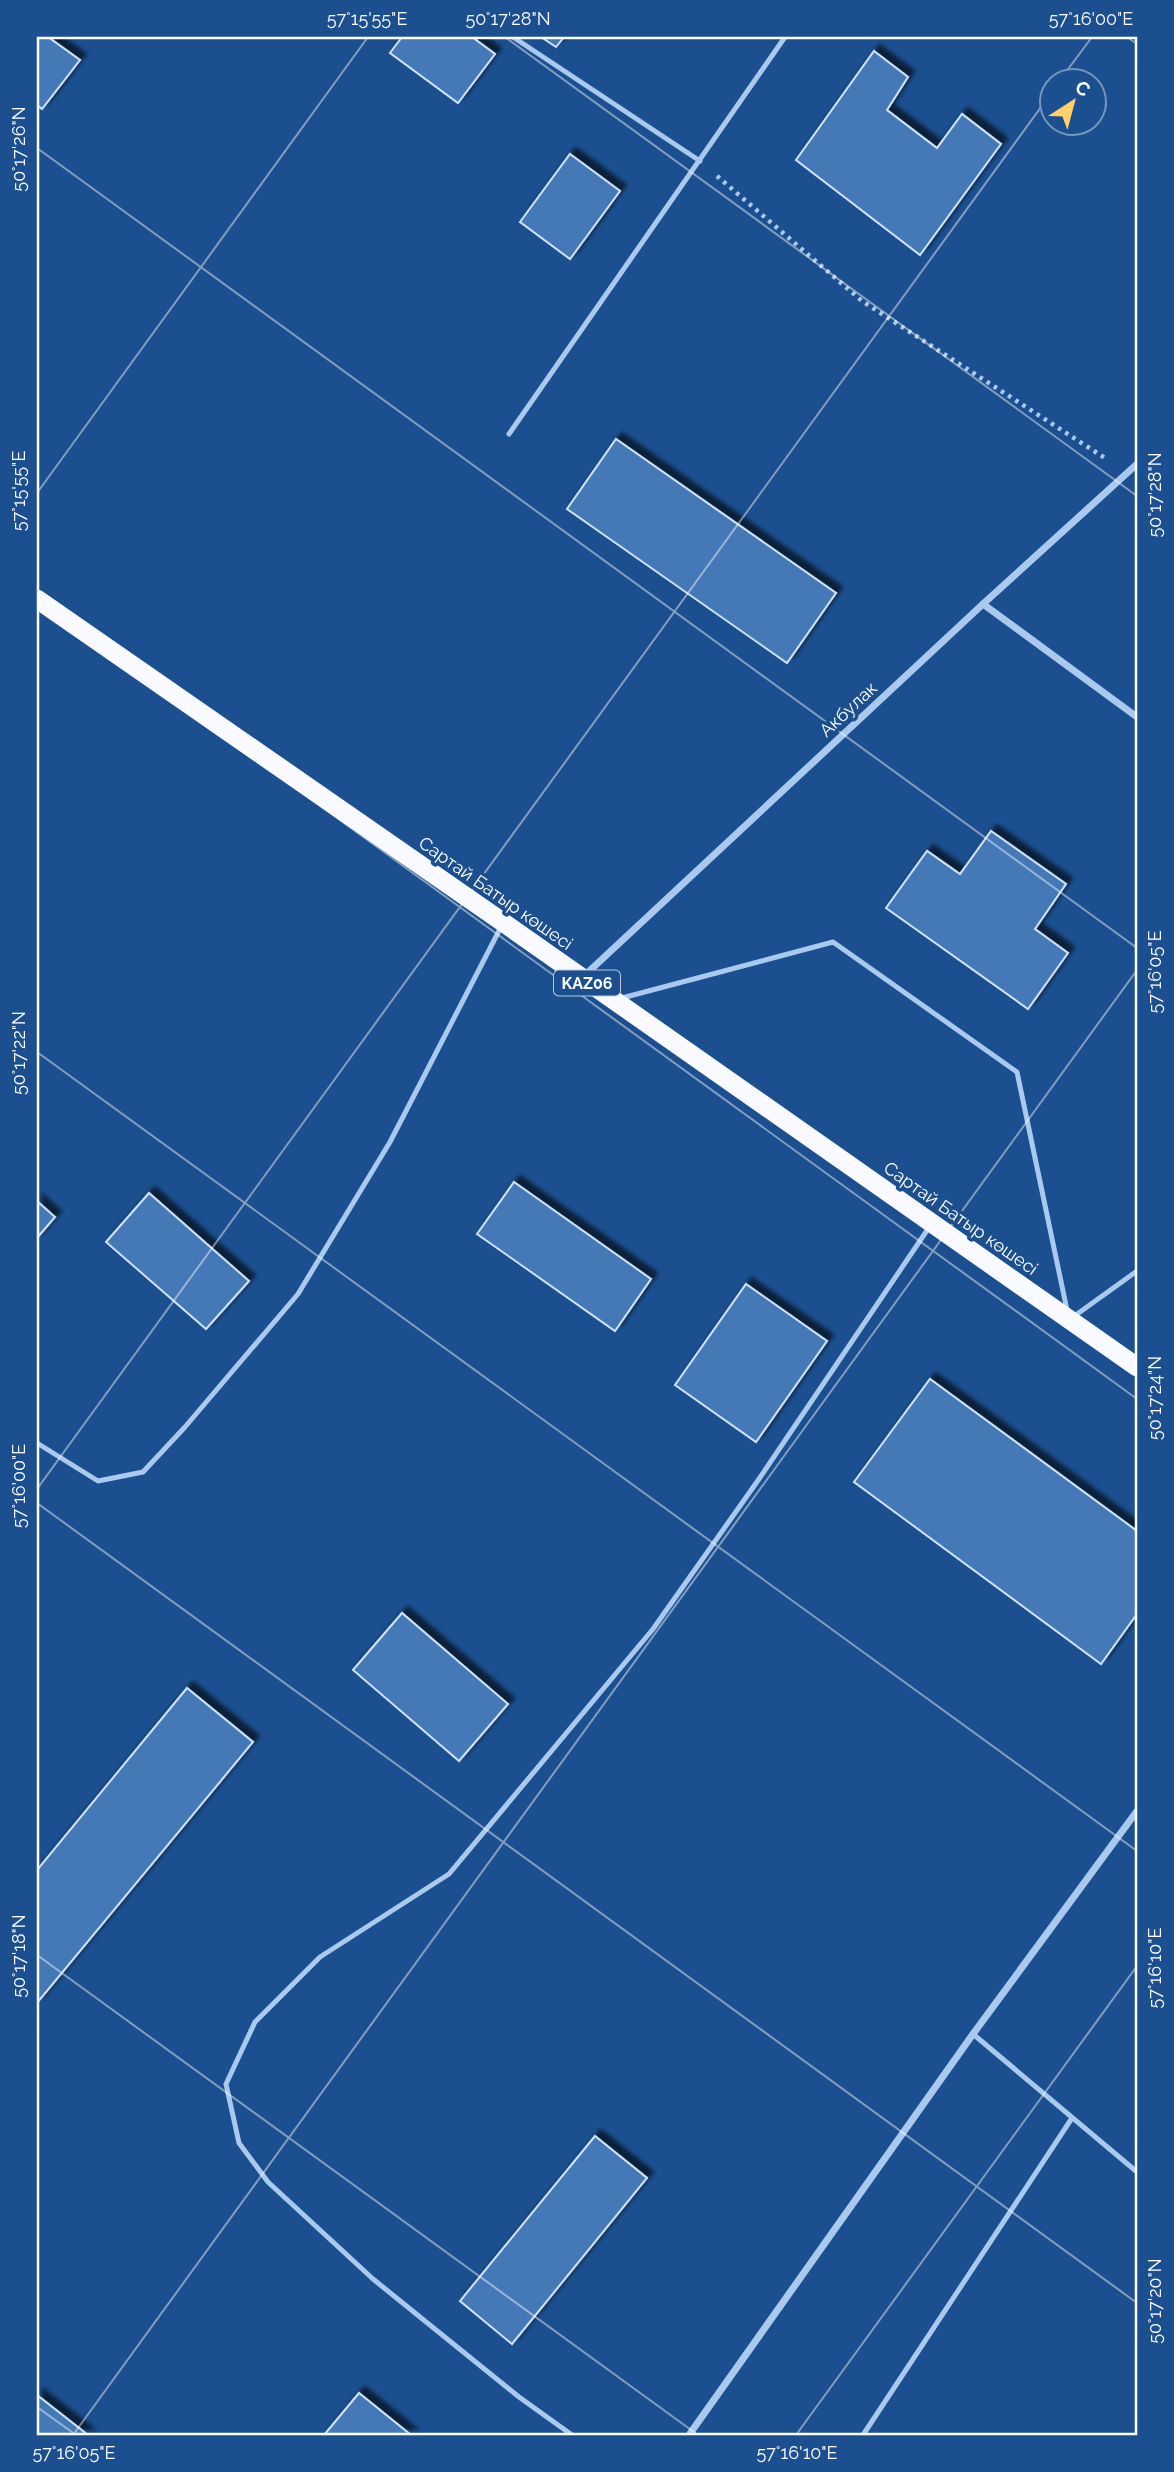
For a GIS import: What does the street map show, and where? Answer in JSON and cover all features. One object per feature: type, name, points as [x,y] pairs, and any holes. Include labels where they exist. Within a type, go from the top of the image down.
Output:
[{"type":"highway","name":"Сартай Батыр көшесі","points":[[37,599],[1137,1367]]},
{"type":"street","name":"Акбулак","points":[[581,979],[1137,464]]},
{"type":"street","points":[[983,604],[1137,717]]},
{"type":"street","points":[[689,2435],[973,2034],[1137,1811]]},
{"type":"lane","points":[[513,37],[700,162]]},
{"type":"lane","points":[[509,434],[785,37]]},
{"type":"lane","points":[[37,1443],[98,1481],[143,1472],[185,1427],[298,1294],[390,1142],[503,923]]},
{"type":"lane","points":[[612,1001],[833,943],[1017,1072],[1069,1319],[1137,1271]]},
{"type":"lane","points":[[572,2435],[519,2398],[373,2279],[268,2182],[239,2143],[226,2084],[255,2022],[320,1957],[449,1874],[653,1629],[759,1479],[932,1223]]},
{"type":"lane","points":[[973,2034],[1137,2172]]},
{"type":"lane","points":[[863,2435],[1072,2118]]},
{"type":"path","points":[[700,162],[862,301],[1127,473]]},
{"type":"building","points":[[37,37],[48,37],[80,60],[42,109],[37,105]]},
{"type":"building","points":[[402,37],[472,37],[495,54],[458,103],[390,53]]},
{"type":"building","points":[[541,37],[564,37],[556,47]]},
{"type":"building","points":[[874,51],[908,77],[887,110],[937,148],[962,114],[1001,144],[920,255],[796,160]]},
{"type":"building","points":[[570,154],[620,191],[570,259],[520,222]]},
{"type":"building","points":[[616,439],[836,593],[787,663],[567,509]]},
{"type":"building","points":[[991,831],[1066,884],[1035,929],[1068,953],[1028,1009],[886,908],[927,851],[960,874]]},
{"type":"building","points":[[514,1182],[651,1279],[615,1331],[477,1234]]},
{"type":"building","points":[[149,1193],[249,1281],[206,1329],[106,1242]]},
{"type":"building","points":[[37,1201],[55,1217],[37,1238]]},
{"type":"building","points":[[746,1284],[827,1341],[756,1442],[675,1385]]},
{"type":"building","points":[[930,1379],[1137,1531],[1137,1614],[1101,1664],[854,1482]]},
{"type":"building","points":[[402,1613],[508,1704],[459,1761],[353,1670]]},
{"type":"building","points":[[187,1688],[253,1742],[37,2003],[37,1870]]},
{"type":"building","points":[[595,2136],[647,2178],[512,2344],[460,2301]]},
{"type":"building","points":[[359,2393],[411,2435],[324,2435]]},
{"type":"building","points":[[37,2395],[88,2435],[37,2435]]}]
